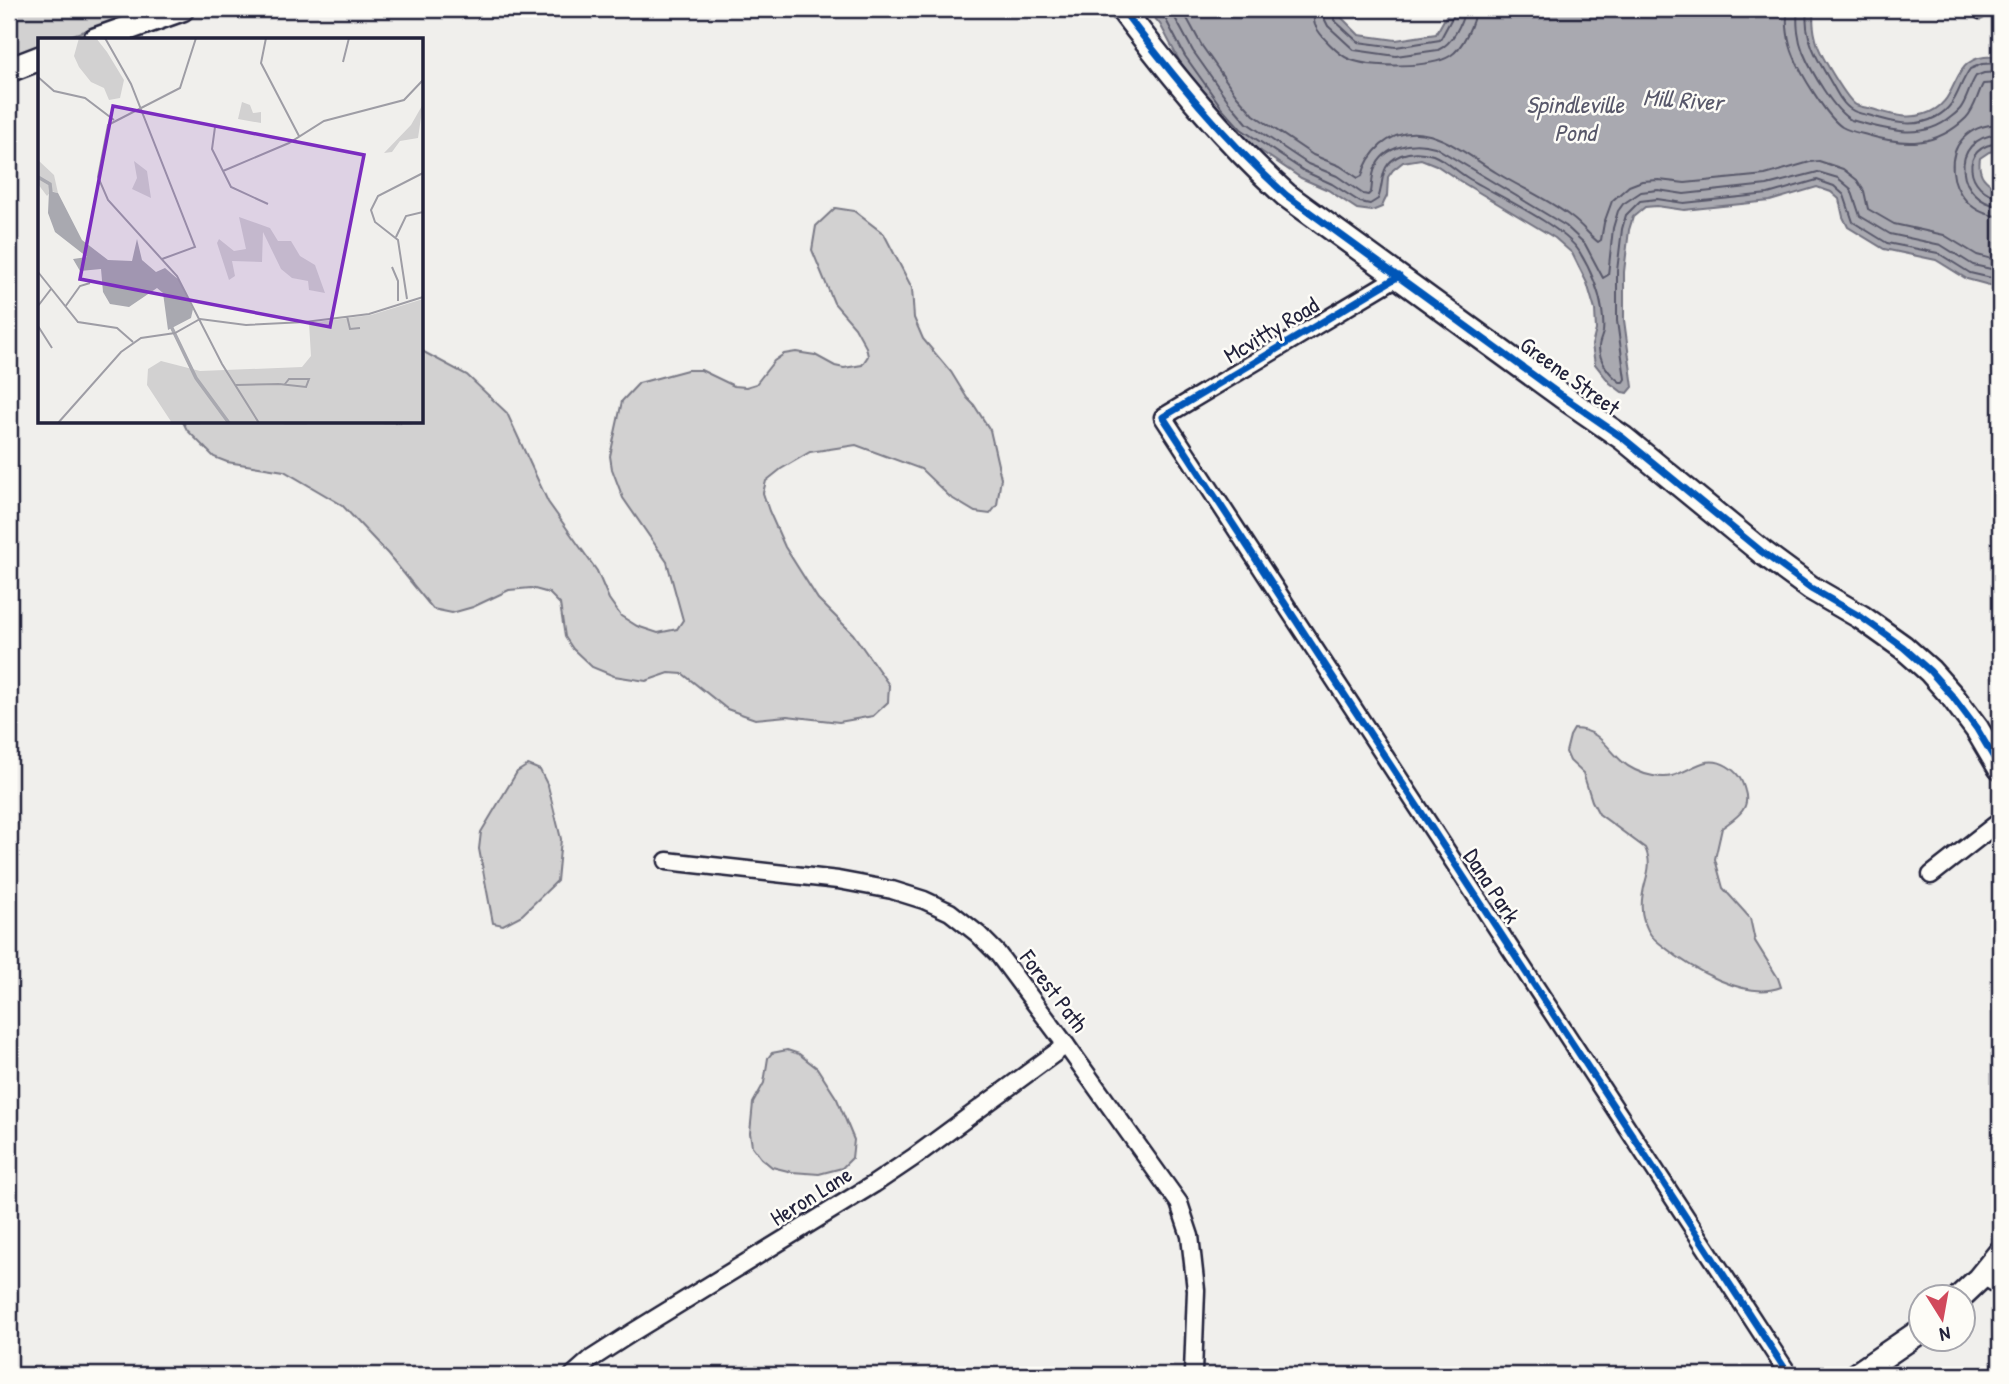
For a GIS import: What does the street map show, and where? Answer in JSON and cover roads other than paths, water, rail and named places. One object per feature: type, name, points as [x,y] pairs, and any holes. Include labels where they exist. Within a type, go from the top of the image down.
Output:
[{"type":"street","points":[[101,38],[182,9]]},
{"type":"street","name":"Greene Street","points":[[1122,9],[1194,100],[1286,195],[1623,438],[1811,589],[1861,617],[1903,647],[1930,671],[1953,697],[1977,729],[2000,768]]},
{"type":"street","points":[[9,70],[38,59]]},
{"type":"street","name":"Mcvitty Road","points":[[1163,417],[1399,276]]},
{"type":"street","name":"Dana Park","points":[[1163,417],[1789,1375]]},
{"type":"street","points":[[1931,875],[2000,821]]},
{"type":"street","name":"Forest Path","points":[[667,861],[838,880],[891,890],[924,900],[950,912],[978,934],[998,954],[1066,1045],[1179,1203],[1190,1236],[1196,1290],[1193,1373]]},
{"type":"street","name":"Heron Lane","points":[[573,1375],[591,1359],[874,1184],[1066,1045]]},
{"type":"street","points":[[1976,1282],[2000,1253]]},
{"type":"street","points":[[1856,1375],[1908,1340]]},
{"type":"lane","points":[[1979,1279],[2000,1291]]},
{"type":"water","name":"Spindleville Pond","points":[[1147,9],[1341,9],[1340,16],[1359,35],[1396,40],[1436,34],[1450,9],[1814,9],[1818,46],[1835,78],[1852,101],[1856,105],[1905,116],[1918,116],[1938,108],[1962,69],[1970,62],[1982,57],[2000,57],[2000,150],[1989,152],[1980,158],[1979,164],[1984,178],[2000,191],[2000,288],[1967,279],[1936,260],[1884,249],[1848,227],[1839,199],[1831,192],[1817,187],[1770,201],[1684,210],[1645,207],[1633,217],[1629,230],[1624,272],[1624,320],[1633,387],[1628,393],[1622,392],[1610,383],[1595,364],[1592,345],[1596,330],[1595,310],[1587,283],[1572,253],[1555,238],[1436,165],[1421,159],[1403,162],[1393,170],[1388,177],[1387,196],[1382,207],[1372,211],[1357,209],[1328,190],[1301,178],[1237,135],[1179,60],[1160,24]]},
{"type":"water label","name":"Mill River","points":[[1683,100]]}]
